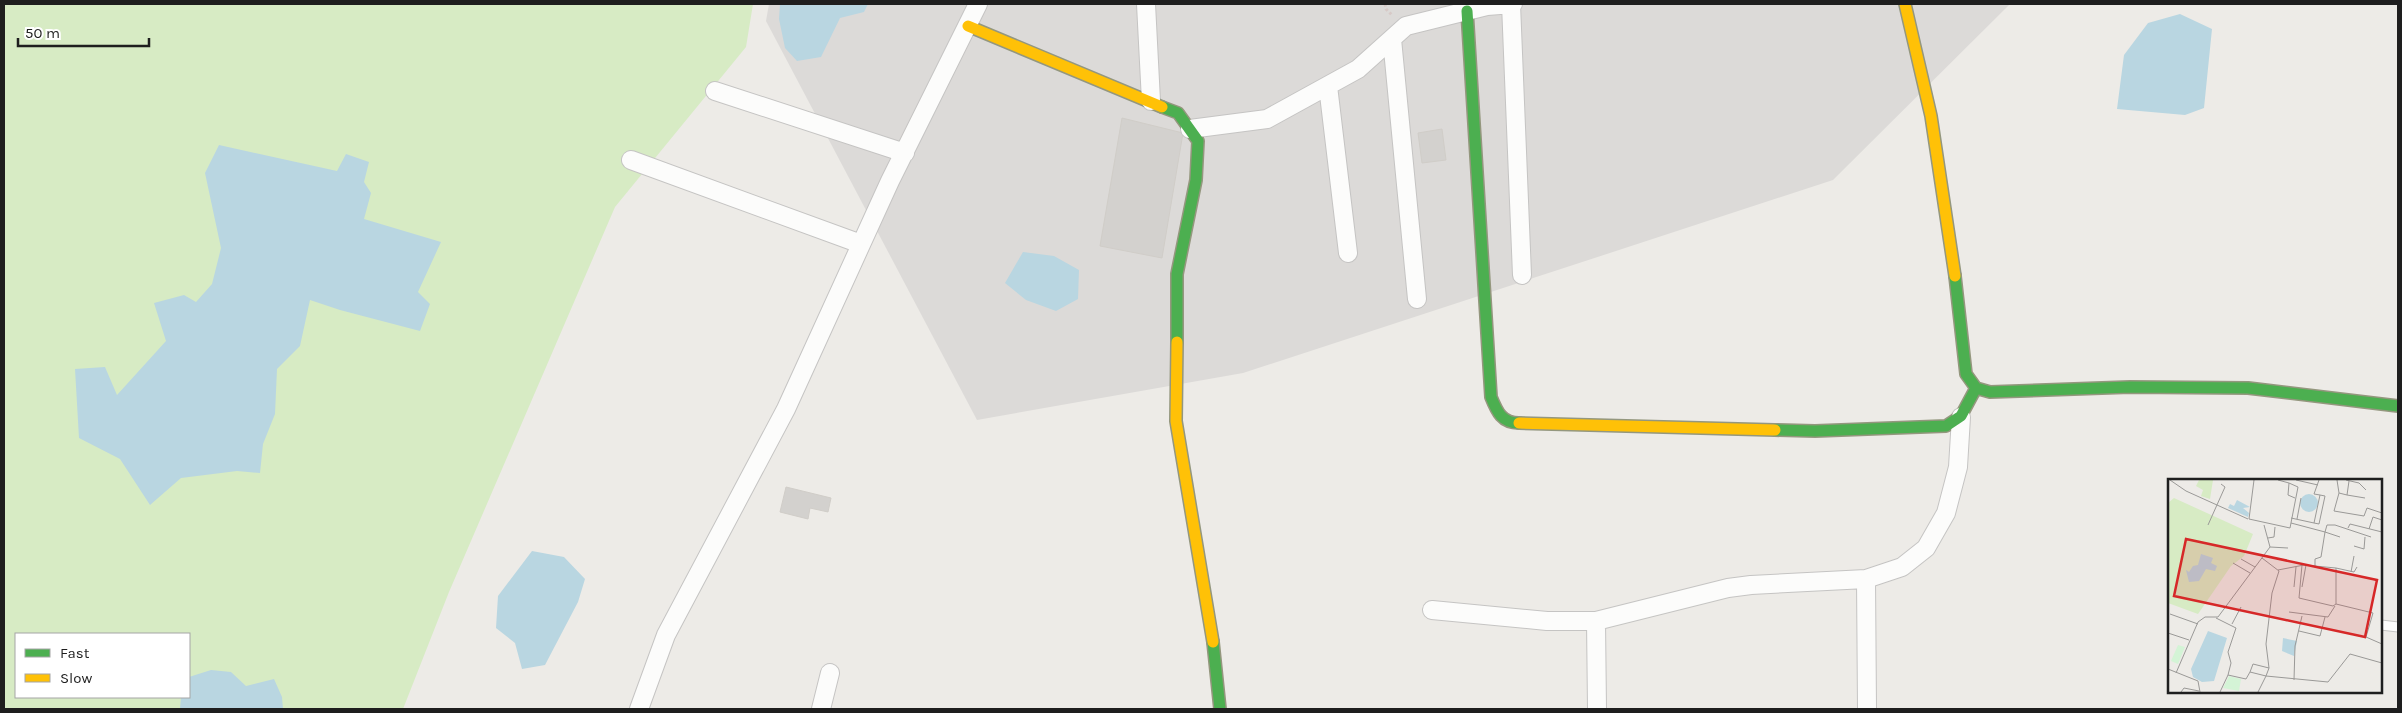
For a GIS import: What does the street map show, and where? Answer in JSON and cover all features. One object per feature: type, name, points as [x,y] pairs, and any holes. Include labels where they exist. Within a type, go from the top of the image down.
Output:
[{"type":"street","points":[[639,709],[666,635],[786,409],[861,244],[978,4]]},
{"type":"street","points":[[1146,4],[1151,101]]},
{"type":"street","points":[[1190,129],[1267,119],[1358,70],[1406,26],[1467,11],[1512,4],[1522,275]]},
{"type":"street","points":[[1905,4],[1932,126],[1951,243],[1966,374],[1976,388],[1998,392],[2130,387],[2248,388],[2398,406]]},
{"type":"street","points":[[1467,11],[1491,397],[1498,414],[1509,423],[1523,425],[1815,431],[1946,426],[1955,423],[1961,417],[1976,388]]},
{"type":"street","points":[[968,26],[1178,113],[1198,141],[1196,180],[1177,274],[1176,421],[1217,666],[1220,709]]},
{"type":"street","points":[[1392,39],[1417,299]]},
{"type":"street","points":[[1328,86],[1348,254]]},
{"type":"street","points":[[715,91],[905,153]]},
{"type":"street","points":[[631,160],[861,244]]},
{"type":"street","points":[[1432,610],[1547,621],[1596,620],[1736,587],[1866,579],[1902,567],[1926,548],[1946,513],[1958,467],[1961,417]]},
{"type":"street","points":[[1866,579],[1867,709]]},
{"type":"street","points":[[1596,620],[1597,709]]},
{"type":"street","points":[[821,709],[830,673]]},
{"type":"lane","points":[[2382,625],[2398,627]]},
{"type":"shaded area","points":[[769,4],[2010,4],[1833,180],[1243,373],[977,420],[766,21]]},
{"type":"green space","points":[[4,4],[753,4],[746,47],[615,207],[449,592],[403,709],[4,709]]},
{"type":"water","points":[[780,4],[868,4],[864,12],[840,18],[821,57],[797,61],[785,48],[779,19]]},
{"type":"water","points":[[2180,14],[2212,29],[2204,108],[2185,115],[2117,109],[2124,55],[2148,23]]},
{"type":"water","points":[[219,145],[337,171],[346,154],[369,162],[364,182],[371,193],[364,219],[441,242],[418,292],[430,304],[420,331],[310,300],[300,346],[277,369],[275,414],[263,444],[260,473],[237,471],[181,478],[150,505],[120,459],[79,438],[75,369],[105,367],[117,395],[166,341],[154,303],[184,295],[196,302],[212,284],[221,248],[205,173]]},
{"type":"water","points":[[1023,252],[1054,256],[1079,270],[1078,299],[1056,311],[1026,300],[1005,283]]},
{"type":"water","points":[[532,551],[564,557],[585,579],[578,602],[545,665],[522,669],[515,643],[496,628],[498,596]]},
{"type":"water","points":[[211,670],[231,672],[246,686],[274,679],[282,697],[283,709],[180,709],[181,698],[190,698],[190,677]]},
{"type":"building","points":[[1122,118],[1183,133],[1162,258],[1100,246]]},
{"type":"building","points":[[1442,129],[1446,160],[1422,163],[1418,133]]},
{"type":"building","points":[[786,487],[831,498],[828,512],[810,508],[808,519],[780,512]]},
{"type":"traffic: fast","points":[[1467,11],[1491,397],[1504,419],[1519,423]]},
{"type":"traffic: fast","points":[[1162,107],[1178,113],[1198,141],[1196,180],[1177,274],[1177,342]]},
{"type":"traffic: fast","points":[[1955,276],[1966,374],[1976,388],[1990,392],[2130,387],[2248,388],[2398,406]]},
{"type":"traffic: fast","points":[[1775,430],[1815,431],[1946,426],[1961,416],[1976,388]]},
{"type":"traffic: fast","points":[[1213,642],[1220,709]]},
{"type":"traffic: slow","points":[[1905,4],[1931,116],[1955,276]]},
{"type":"traffic: slow","points":[[968,26],[1162,107]]},
{"type":"traffic: slow","points":[[1177,342],[1176,421],[1213,642]]},
{"type":"traffic: slow","points":[[1519,423],[1775,430]]}]
